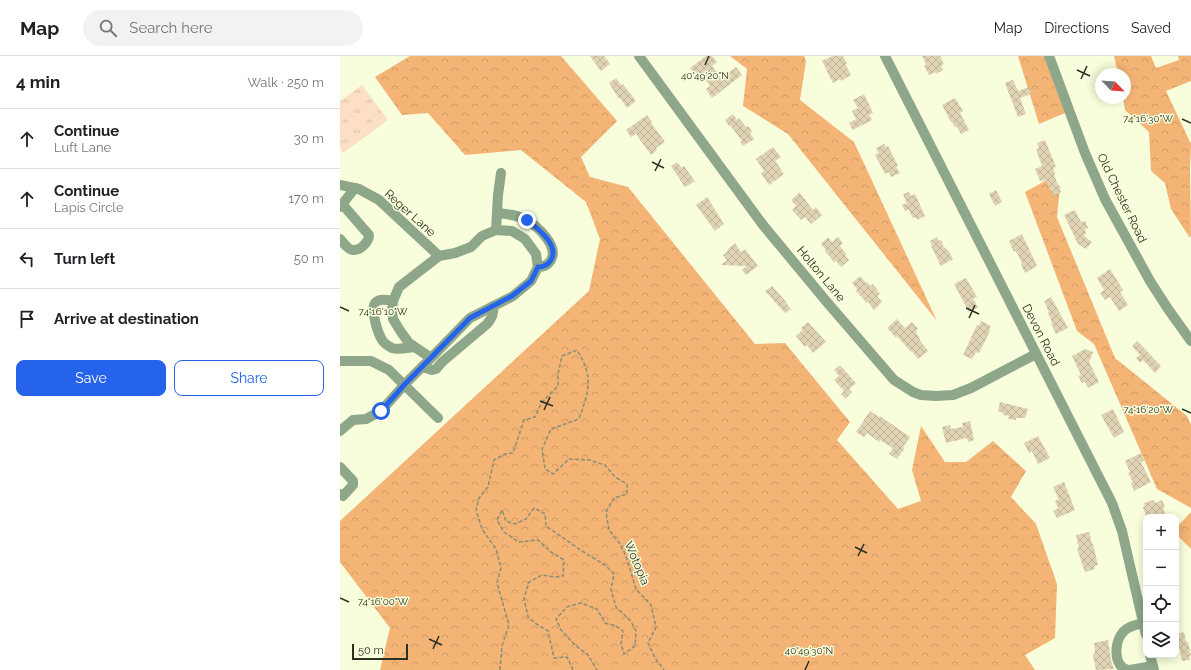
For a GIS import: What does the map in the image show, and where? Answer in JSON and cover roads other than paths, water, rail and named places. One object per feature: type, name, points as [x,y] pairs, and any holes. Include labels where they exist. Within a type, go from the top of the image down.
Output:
[{"type":"street","name":"Holton Lane","points":[[639,56],[768,230],[830,306],[894,380],[913,392],[921,395],[953,395],[971,388],[1036,354]]},
{"type":"street","name":"Devon Road","points":[[885,56],[1112,502],[1122,531],[1143,623]]},
{"type":"street","name":"Old Chester Road","points":[[1049,56],[1085,153],[1105,199],[1150,281],[1191,341]]},
{"type":"street","points":[[496,230],[501,173]]},
{"type":"street","name":"Reger Lane","points":[[340,185],[359,189],[379,200],[439,256]]},
{"type":"street","points":[[340,239],[350,250],[353,250],[359,248],[369,239],[369,235],[341,206],[355,188]]},
{"type":"street","points":[[497,213],[513,215],[527,220],[539,229],[547,239],[552,247],[552,257],[548,264],[543,267],[538,267]]},
{"type":"street","points":[[340,431],[353,420],[366,419],[381,411],[405,384],[431,358],[470,318],[512,296],[531,281],[538,267],[536,254],[525,239],[512,231],[496,230],[482,236],[471,247],[456,253],[439,256],[399,287],[393,300],[393,319],[409,343],[431,358]]},
{"type":"street","points":[[393,300],[382,300],[374,304],[373,310],[377,330],[382,340],[390,347],[396,349],[414,347]]},
{"type":"street","points":[[422,367],[432,370],[436,369],[442,362],[487,324],[492,318],[494,312],[493,306]]},
{"type":"street","points":[[340,361],[371,361],[389,370],[438,418]]},
{"type":"street","points":[[340,467],[353,481],[353,485],[343,496],[340,494]]},
{"type":"street","points":[[1143,623],[1130,627],[1124,631],[1117,641],[1116,650],[1119,664],[1120,667],[1129,670],[1153,668],[1151,658]]}]
